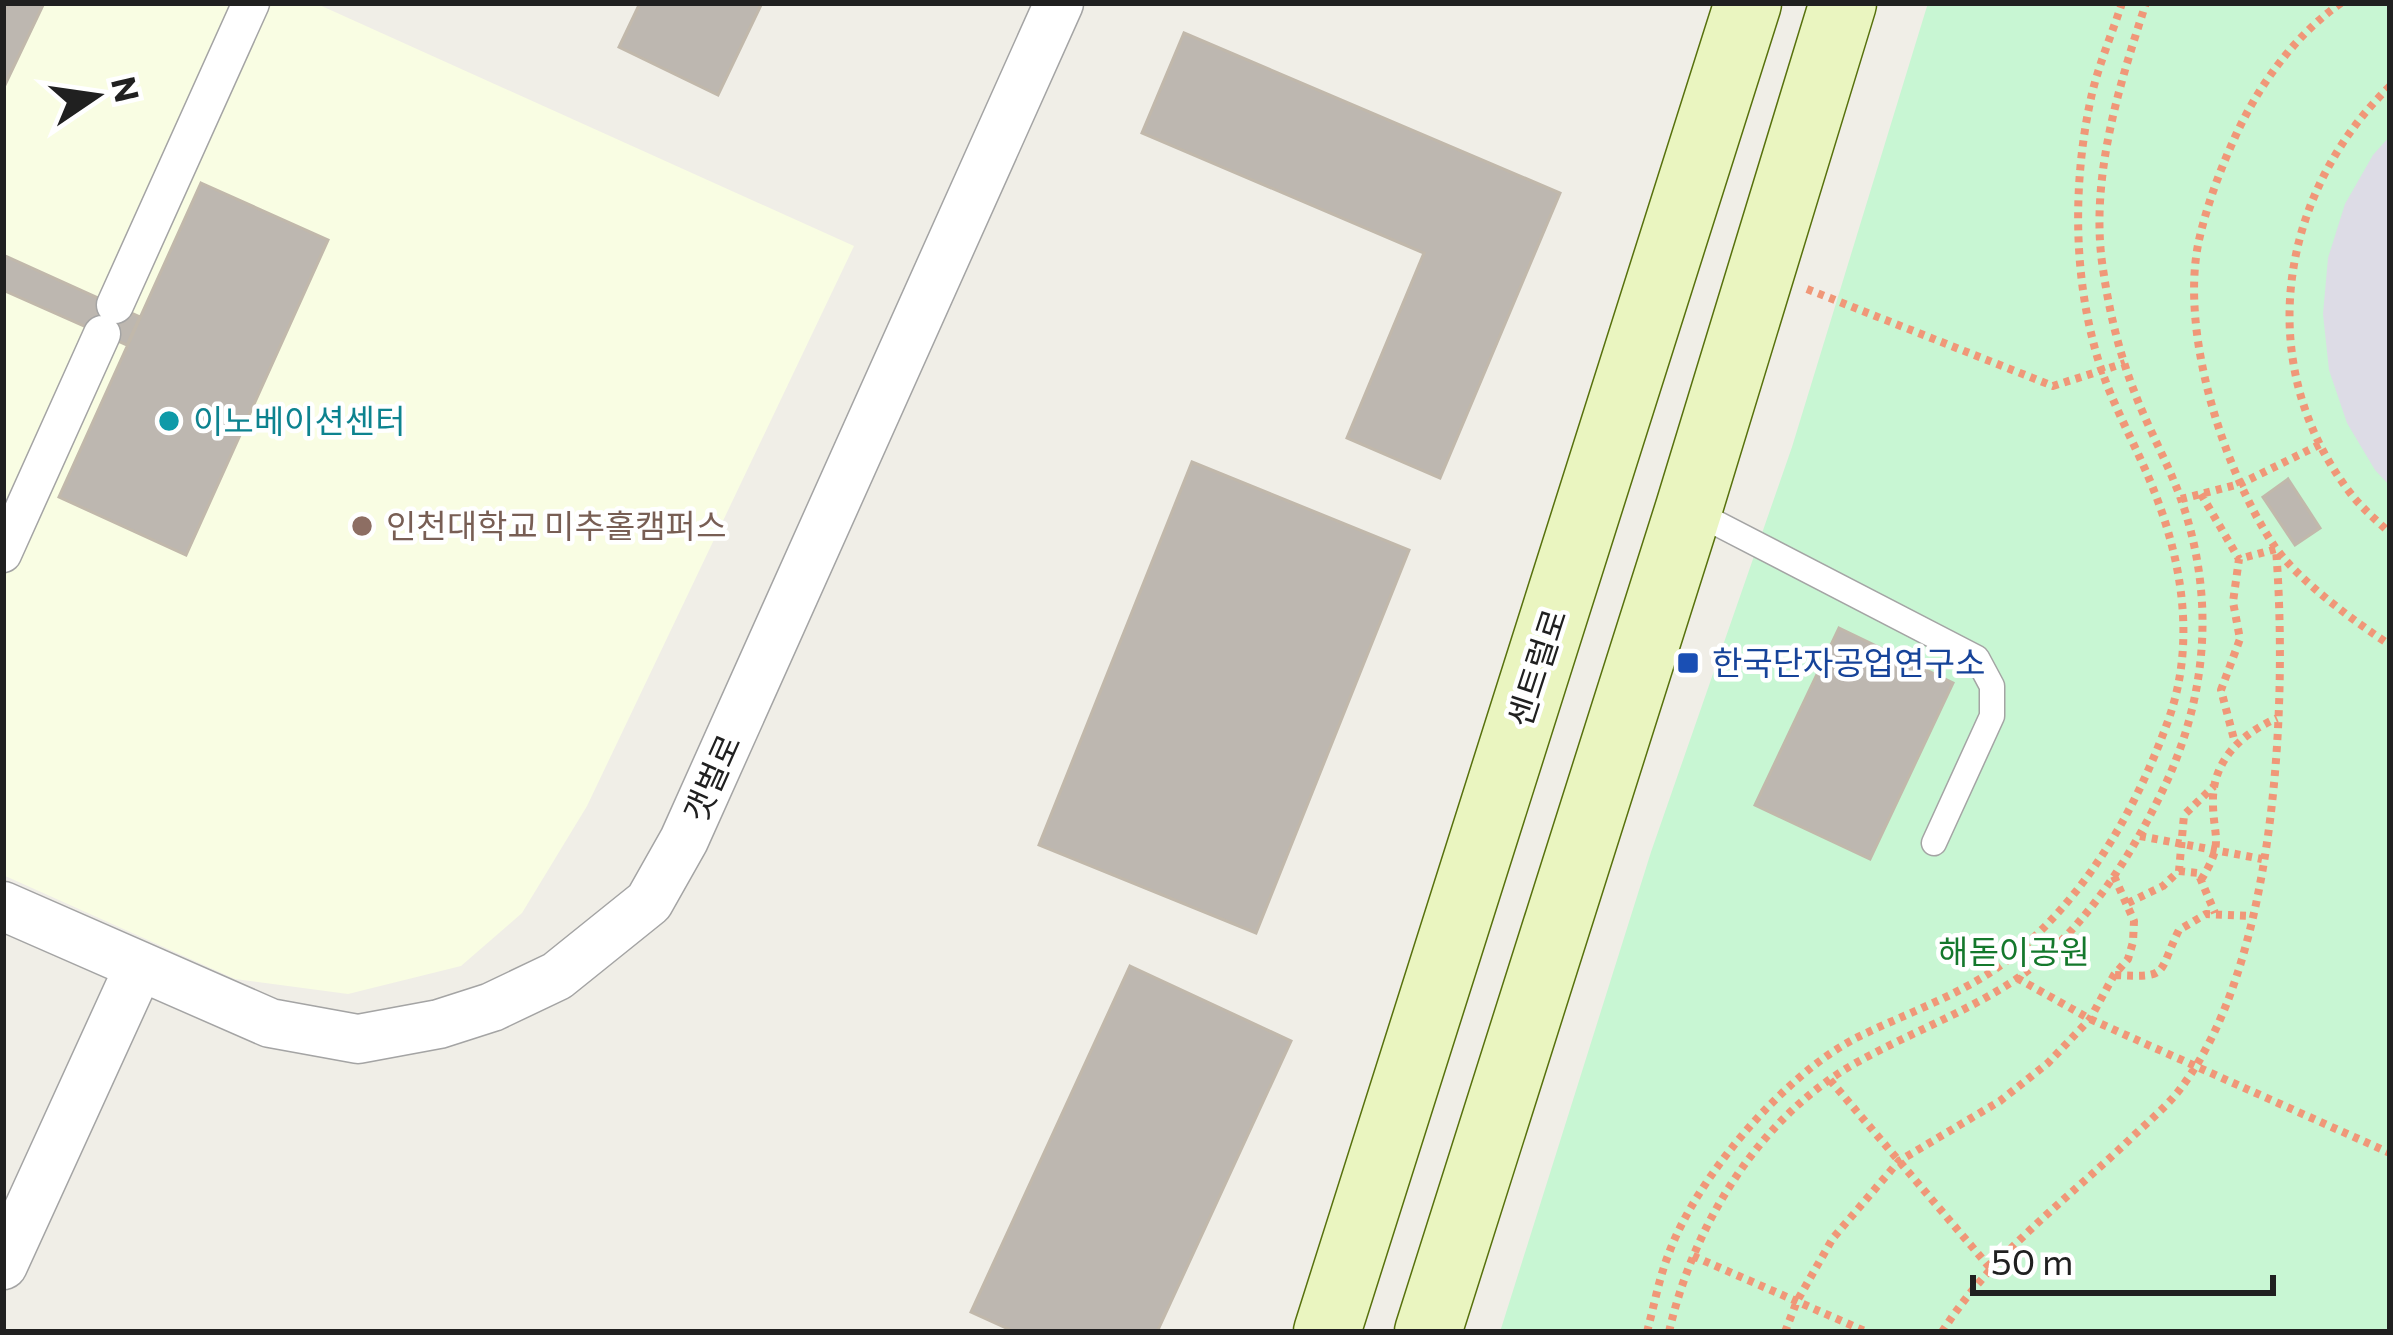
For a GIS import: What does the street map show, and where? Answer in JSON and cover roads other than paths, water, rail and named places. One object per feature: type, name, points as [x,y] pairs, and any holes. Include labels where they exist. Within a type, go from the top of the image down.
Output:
[{"type":"main road","name":"센트럴로","points":[[1327,1332],[1748,3]]},
{"type":"main road","points":[[1429,1332],[1843,3]]},
{"type":"street","points":[[3,554],[251,3]]},
{"type":"street","name":"갯벌로","points":[[3,906],[270,1023],[358,1039],[439,1024],[492,1007],[557,976],[650,902],[684,840],[1059,3]]},
{"type":"street","points":[[3,1265],[139,967]]},
{"type":"lane","points":[[1689,508],[1977,658],[1992,686],[1992,716],[1934,843]]},
{"type":"place","name":"이노베이션센터","points":[[169,421]]},
{"type":"place","name":"인천대학교 미추홀캠퍼스","points":[[362,526]]},
{"type":"place","name":"한국단자공업연구소","points":[[1688,663]]},
{"type":"park label","name":"해돋이공원","points":[[2014,952]]}]
